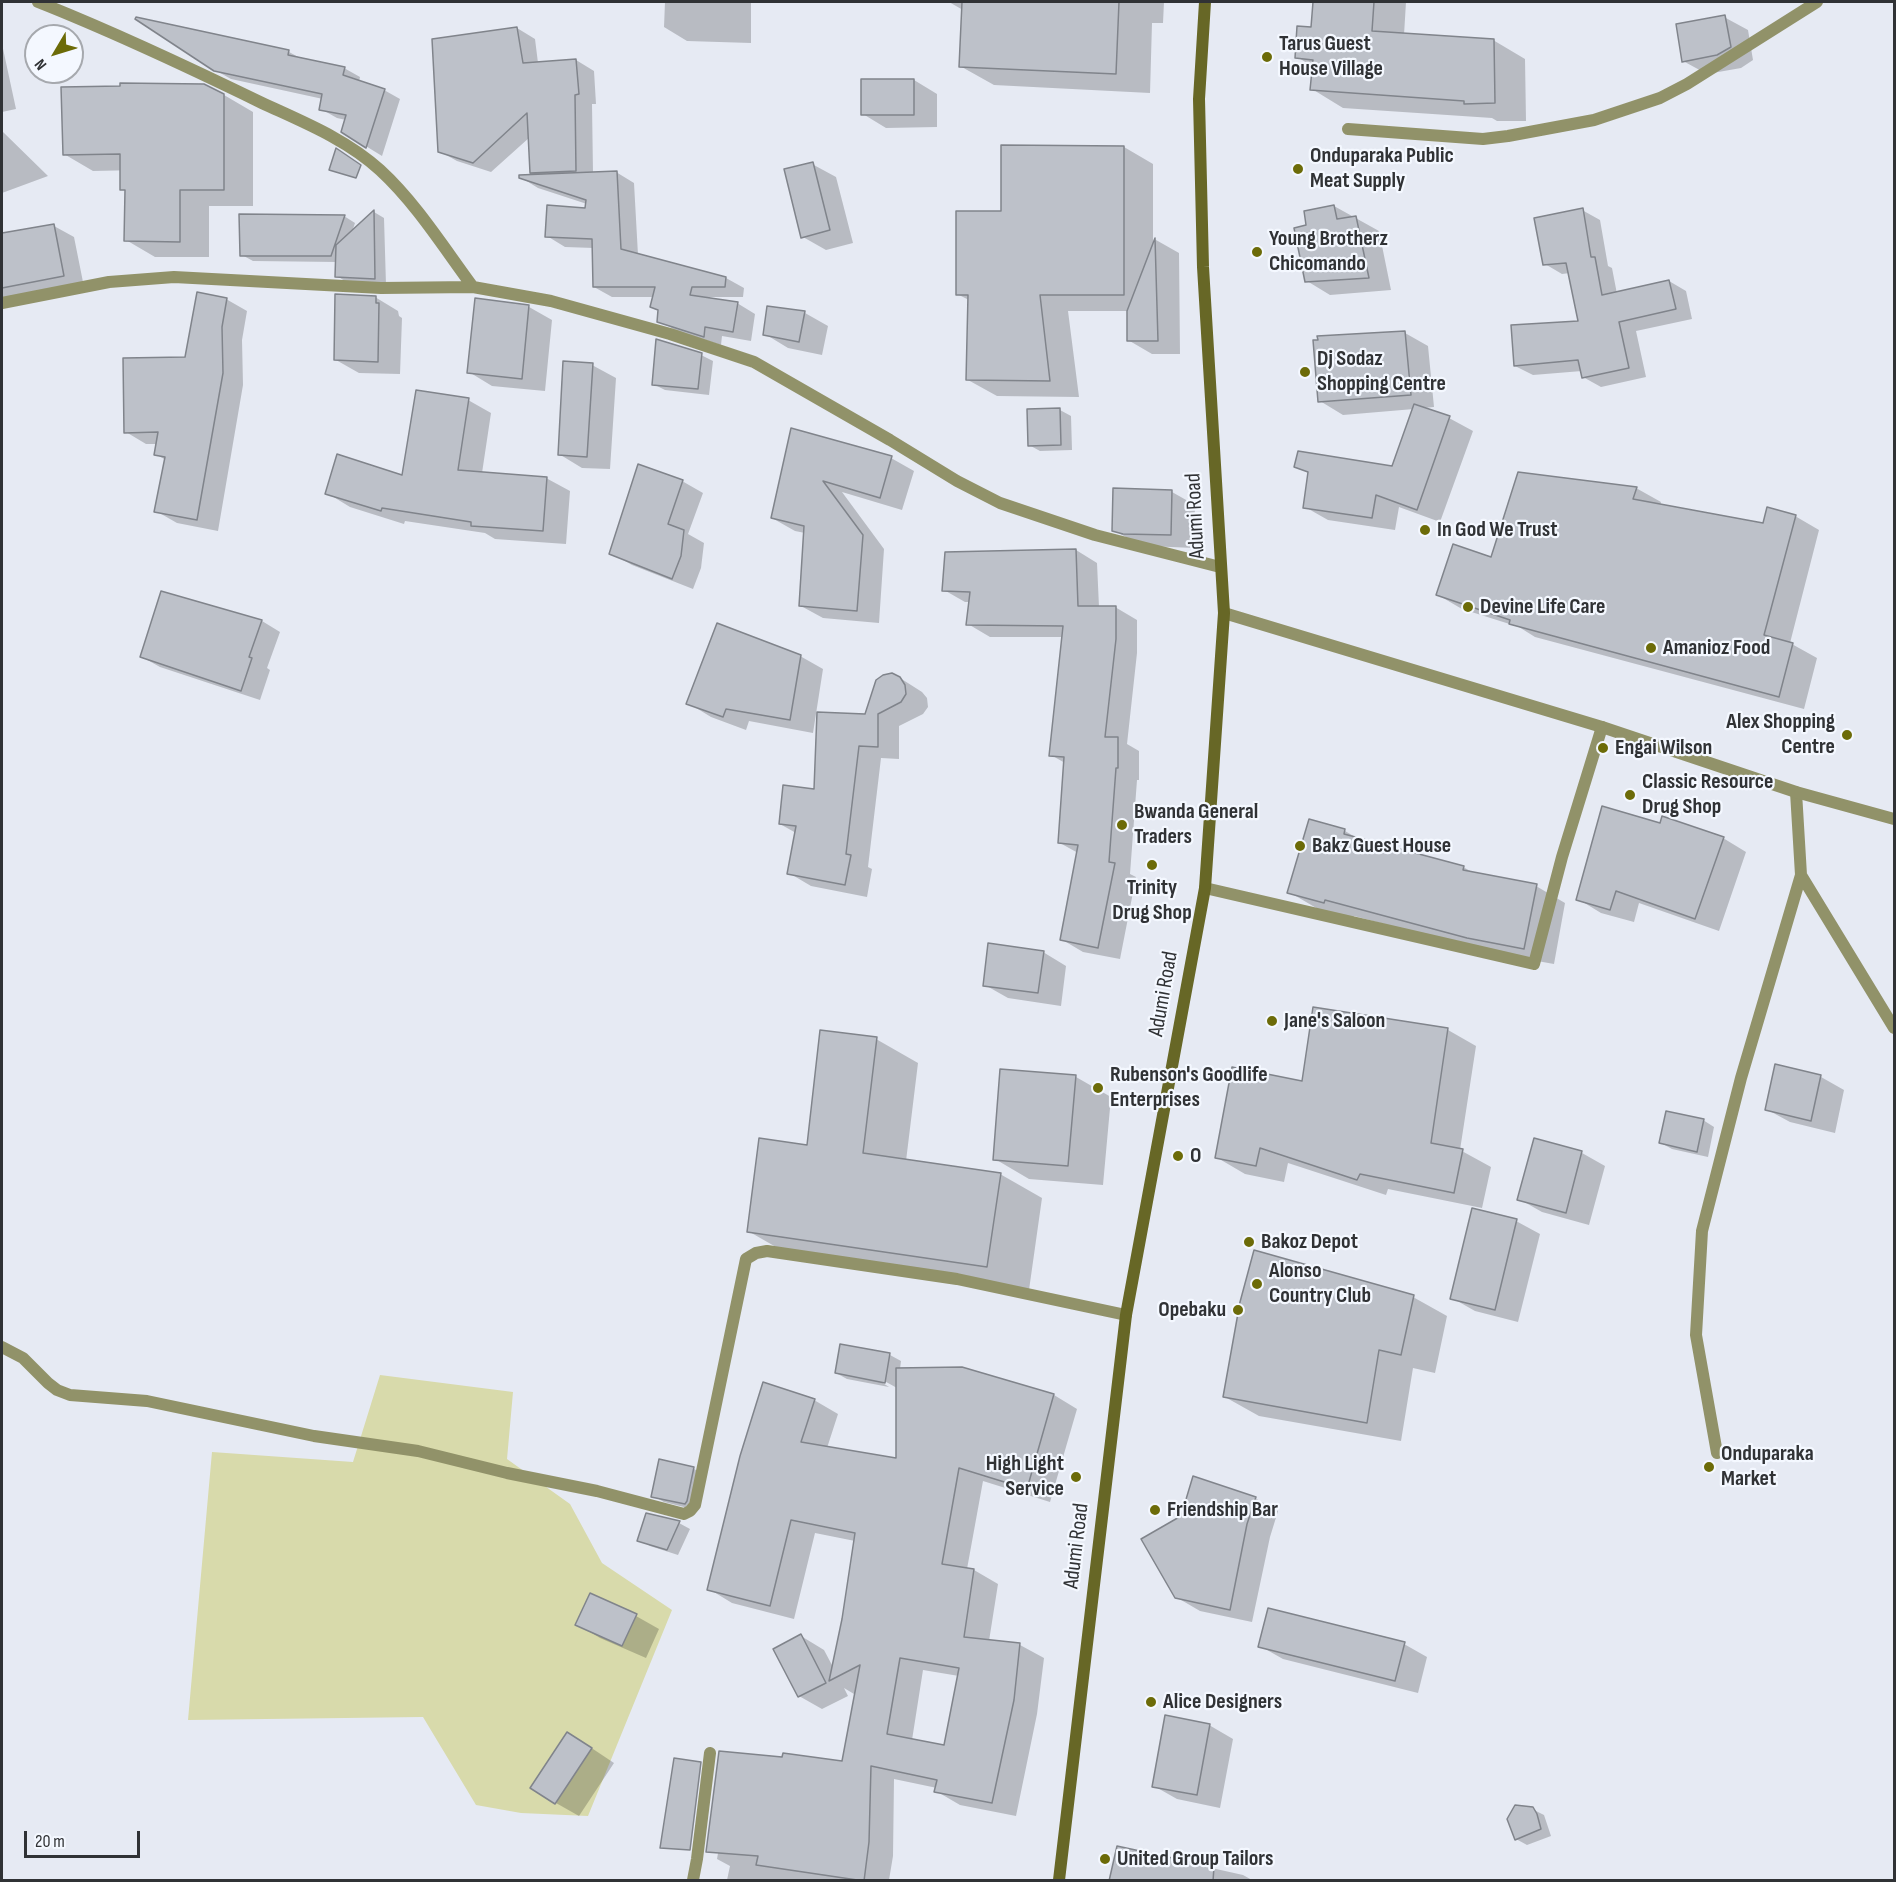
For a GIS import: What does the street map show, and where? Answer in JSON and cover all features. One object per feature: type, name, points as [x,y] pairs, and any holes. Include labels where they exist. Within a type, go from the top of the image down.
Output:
[{"type":"main road","name":"Adumi Road","points":[[1059,1881],[1126,1315],[1205,888],[1224,613],[1203,267],[1199,99],[1205,2]]},
{"type":"street","points":[[38,2],[206,75],[347,144],[379,169],[402,192],[473,287]]},
{"type":"street","points":[[1348,129],[1483,139],[1594,120],[1660,99],[1817,2]]},
{"type":"street","points":[[2,303],[109,282],[174,277],[381,288],[473,287],[562,304],[670,334],[754,362],[890,440],[957,482],[1000,503],[1095,535],[1220,567]]},
{"type":"street","points":[[1224,613],[1602,727],[1796,792],[1894,819]]},
{"type":"street","points":[[1205,888],[1534,964],[1562,857],[1602,727]]},
{"type":"street","points":[[1717,1454],[1696,1335],[1702,1232],[1741,1078],[1801,874],[1796,792]]},
{"type":"street","points":[[1801,874],[1894,1028]]},
{"type":"street","points":[[2,1347],[23,1358],[57,1390],[70,1395],[147,1401],[314,1436],[418,1451],[507,1473],[597,1491],[684,1514],[695,1505],[746,1259],[756,1253],[767,1251],[957,1279],[1126,1315]]},
{"type":"street","points":[[693,1881],[710,1753]]},
{"type":"green space","points":[[380,1375],[513,1392],[507,1459],[570,1504],[602,1563],[672,1610],[588,1816],[521,1813],[476,1805],[423,1717],[188,1720],[212,1452],[353,1462]]},
{"type":"building","points":[[962,2],[1119,2],[1116,74],[959,67]]},
{"type":"building","points":[[1313,2],[1374,2],[1372,31],[1494,39],[1495,103],[1464,104],[1464,101],[1310,90],[1313,60],[1295,58],[1297,26],[1311,27]]},
{"type":"building","points":[[1725,15],[1731,47],[1717,55],[1682,62],[1676,24]]},
{"type":"building","points":[[136,17],[289,50],[288,55],[345,67],[343,75],[385,89],[366,148],[341,132],[346,115],[319,110],[322,94],[214,71],[135,19]]},
{"type":"building","points":[[517,27],[523,63],[576,59],[579,94],[575,95],[576,171],[530,173],[527,113],[473,163],[438,152],[432,39]]},
{"type":"building","points":[[861,79],[914,79],[914,115],[861,115]]},
{"type":"building","points":[[120,83],[204,84],[224,94],[224,190],[180,190],[180,242],[124,241],[125,190],[120,190],[120,154],[63,155],[61,87],[120,86]]},
{"type":"building","points":[[1001,145],[1124,146],[1124,295],[1040,295],[1050,381],[966,380],[968,295],[956,295],[956,211],[1001,211]]},
{"type":"building","points":[[336,148],[361,165],[356,178],[329,170]]},
{"type":"building","points":[[813,162],[830,230],[801,238],[784,169]]},
{"type":"building","points":[[617,171],[621,249],[726,277],[725,287],[692,287],[690,295],[738,302],[733,332],[705,327],[704,337],[657,322],[658,310],[650,307],[655,287],[593,287],[592,239],[545,237],[547,205],[585,208],[586,200],[519,178],[519,175]]},
{"type":"building","points":[[1334,205],[1337,219],[1356,216],[1369,278],[1305,282],[1294,228],[1306,225],[1304,211]]},
{"type":"building","points":[[1583,208],[1591,257],[1595,257],[1602,295],[1669,280],[1676,309],[1619,322],[1629,368],[1582,378],[1578,360],[1514,366],[1511,325],[1578,321],[1566,263],[1543,265],[1534,218]]},
{"type":"building","points":[[374,210],[375,279],[335,277],[336,245]]},
{"type":"building","points":[[239,214],[345,215],[331,256],[240,256]]},
{"type":"building","points":[[54,224],[64,276],[2,288],[2,233]]},
{"type":"building","points":[[1155,238],[1158,341],[1127,341],[1127,311]]},
{"type":"building","points":[[197,292],[227,298],[222,327],[223,373],[197,520],[154,512],[165,457],[154,455],[158,432],[124,433],[123,358],[185,357]]},
{"type":"building","points":[[335,294],[376,296],[376,303],[379,303],[378,362],[334,360]]},
{"type":"building","points":[[475,298],[529,305],[522,379],[467,373]]},
{"type":"building","points":[[767,306],[805,311],[799,342],[763,335]]},
{"type":"building","points":[[1405,331],[1411,395],[1318,402],[1313,340],[1318,340],[1317,336]]},
{"type":"building","points":[[656,339],[702,353],[698,389],[652,385]]},
{"type":"building","points":[[563,361],[593,363],[587,457],[558,455]]},
{"type":"building","points":[[416,390],[469,398],[458,470],[547,477],[543,531],[471,526],[471,522],[382,508],[381,511],[325,494],[337,454],[402,475]]},
{"type":"building","points":[[1414,404],[1450,416],[1417,510],[1376,495],[1372,518],[1303,508],[1308,472],[1294,467],[1298,451],[1392,466]]},
{"type":"building","points":[[1060,408],[1061,445],[1028,446],[1027,409]]},
{"type":"building","points":[[791,428],[892,456],[880,498],[823,481],[863,535],[857,611],[799,606],[804,526],[771,518]]},
{"type":"building","points":[[638,464],[683,480],[668,524],[684,530],[681,556],[672,579],[609,554]]},
{"type":"building","points":[[1518,472],[1637,487],[1633,499],[1763,523],[1767,507],[1796,515],[1764,635],[1793,643],[1779,697],[1509,624],[1510,620],[1436,595],[1453,544],[1491,557]]},
{"type":"building","points":[[1113,488],[1172,490],[1171,535],[1123,534],[1112,531]]},
{"type":"building","points":[[1076,549],[1078,606],[1116,606],[1116,639],[1105,737],[1118,737],[1118,768],[1116,768],[1109,862],[1115,863],[1098,948],[1060,940],[1078,845],[1058,843],[1064,757],[1049,756],[1063,626],[966,625],[970,592],[942,591],[945,552]]},
{"type":"building","points":[[161,591],[262,620],[249,657],[252,658],[241,691],[140,657]]},
{"type":"building","points":[[717,623],[801,655],[790,720],[726,709],[723,717],[686,704]]},
{"type":"building","points":[[892,673],[900,677],[905,685],[906,694],[901,702],[878,714],[878,747],[859,746],[846,854],[851,855],[845,885],[787,874],[796,826],[779,824],[783,785],[814,789],[817,712],[865,714],[876,680]]},
{"type":"building","points":[[1602,806],[1660,823],[1662,816],[1724,837],[1695,919],[1616,891],[1610,910],[1576,900]]},
{"type":"building","points":[[1309,819],[1345,829],[1344,834],[1464,866],[1463,870],[1537,884],[1524,949],[1467,938],[1325,900],[1324,903],[1287,893]]},
{"type":"building","points":[[988,943],[1044,951],[1038,993],[983,986]]},
{"type":"building","points":[[1313,1007],[1448,1028],[1431,1143],[1463,1149],[1454,1193],[1360,1174],[1357,1180],[1260,1148],[1256,1166],[1215,1158],[1232,1067],[1302,1081]]},
{"type":"building","points":[[820,1030],[877,1037],[863,1153],[1001,1173],[987,1267],[747,1232],[759,1138],[807,1145]]},
{"type":"building","points":[[1775,1064],[1821,1075],[1811,1121],[1765,1110]]},
{"type":"building","points":[[1000,1069],[1076,1075],[1068,1166],[993,1160]]},
{"type":"building","points":[[1666,1111],[1704,1119],[1697,1152],[1659,1143]]},
{"type":"building","points":[[1534,1138],[1582,1151],[1566,1213],[1517,1200]]},
{"type":"building","points":[[1472,1208],[1517,1219],[1495,1310],[1450,1299]]},
{"type":"building","points":[[1254,1250],[1414,1295],[1401,1355],[1379,1350],[1367,1423],[1223,1397],[1240,1302]]},
{"type":"building","points":[[840,1344],[890,1353],[885,1383],[835,1373]]},
{"type":"building","points":[[962,1367],[1054,1394],[1027,1489],[959,1468],[942,1564],[974,1569],[964,1637],[1020,1643],[1014,1700],[992,1803],[934,1792],[937,1780],[871,1766],[869,1842],[864,1881],[756,1865],[758,1856],[706,1852],[719,1751],[782,1757],[783,1753],[842,1761],[860,1665],[829,1681],[842,1619],[855,1533],[791,1520],[770,1606],[707,1590],[740,1456],[763,1382],[815,1399],[801,1442],[896,1458],[896,1368]],"holes":[[[900,1658],[959,1668],[944,1745],[887,1734]]]},
{"type":"building","points":[[659,1459],[694,1467],[685,1504],[651,1497]]},
{"type":"building","points":[[1193,1476],[1256,1497],[1247,1524],[1230,1610],[1175,1598],[1141,1539],[1181,1516]]},
{"type":"building","points":[[646,1513],[680,1521],[667,1550],[637,1541]]},
{"type":"building","points":[[590,1593],[637,1614],[622,1646],[575,1625]]},
{"type":"building","points":[[1268,1608],[1405,1642],[1395,1681],[1258,1647]]},
{"type":"building","points":[[801,1634],[826,1683],[798,1697],[773,1649]]},
{"type":"building","points":[[1165,1715],[1210,1724],[1197,1795],[1152,1787]]},
{"type":"building","points":[[567,1732],[592,1748],[555,1804],[530,1788]]},
{"type":"building","points":[[674,1758],[701,1762],[690,1850],[660,1848]]},
{"type":"building","points":[[1515,1805],[1533,1807],[1541,1829],[1515,1840],[1507,1819]]},
{"type":"building","points":[[1117,1846],[1214,1867],[1213,1881],[1109,1881]]},
{"type":"place","name":"Tarus Guest House Village","points":[[1267,57]]},
{"type":"place","name":"Onduparaka Public Meat Supply","points":[[1298,169]]},
{"type":"place","name":"Young Brotherz Chicomando","points":[[1257,252]]},
{"type":"place","name":"Dj Sodaz Shopping Centre","points":[[1305,372]]},
{"type":"place","name":"In God We Trust","points":[[1425,530]]},
{"type":"place","name":"Devine Life Care","points":[[1468,607]]},
{"type":"place","name":"Amanioz Food","points":[[1651,648]]},
{"type":"place","name":"Alex Shopping Centre","points":[[1847,735]]},
{"type":"place","name":"Engai Wilson","points":[[1603,748]]},
{"type":"place","name":"Classic Resource Drug Shop","points":[[1630,795]]},
{"type":"place","name":"Bwanda General Traders","points":[[1122,825]]},
{"type":"place","name":"Bakz Guest House","points":[[1300,846]]},
{"type":"place","name":"Trinity Drug Shop","points":[[1152,865]]},
{"type":"place","name":"Jane's Saloon","points":[[1272,1021]]},
{"type":"place","name":"Rubenson's Goodlife Enterprises","points":[[1098,1088]]},
{"type":"place","name":"O","points":[[1178,1156]]},
{"type":"place","name":"Bakoz Depot","points":[[1249,1242]]},
{"type":"place","name":"Alonso Country Club","points":[[1257,1284]]},
{"type":"place","name":"Opebaku","points":[[1238,1310]]},
{"type":"place","name":"Onduparaka Market","points":[[1709,1467]]},
{"type":"place","name":"High Light Service","points":[[1076,1477]]},
{"type":"place","name":"Friendship Bar","points":[[1155,1510]]},
{"type":"place","name":"Alice Designers","points":[[1151,1702]]},
{"type":"place","name":"United Group Tailors","points":[[1105,1859]]}]
